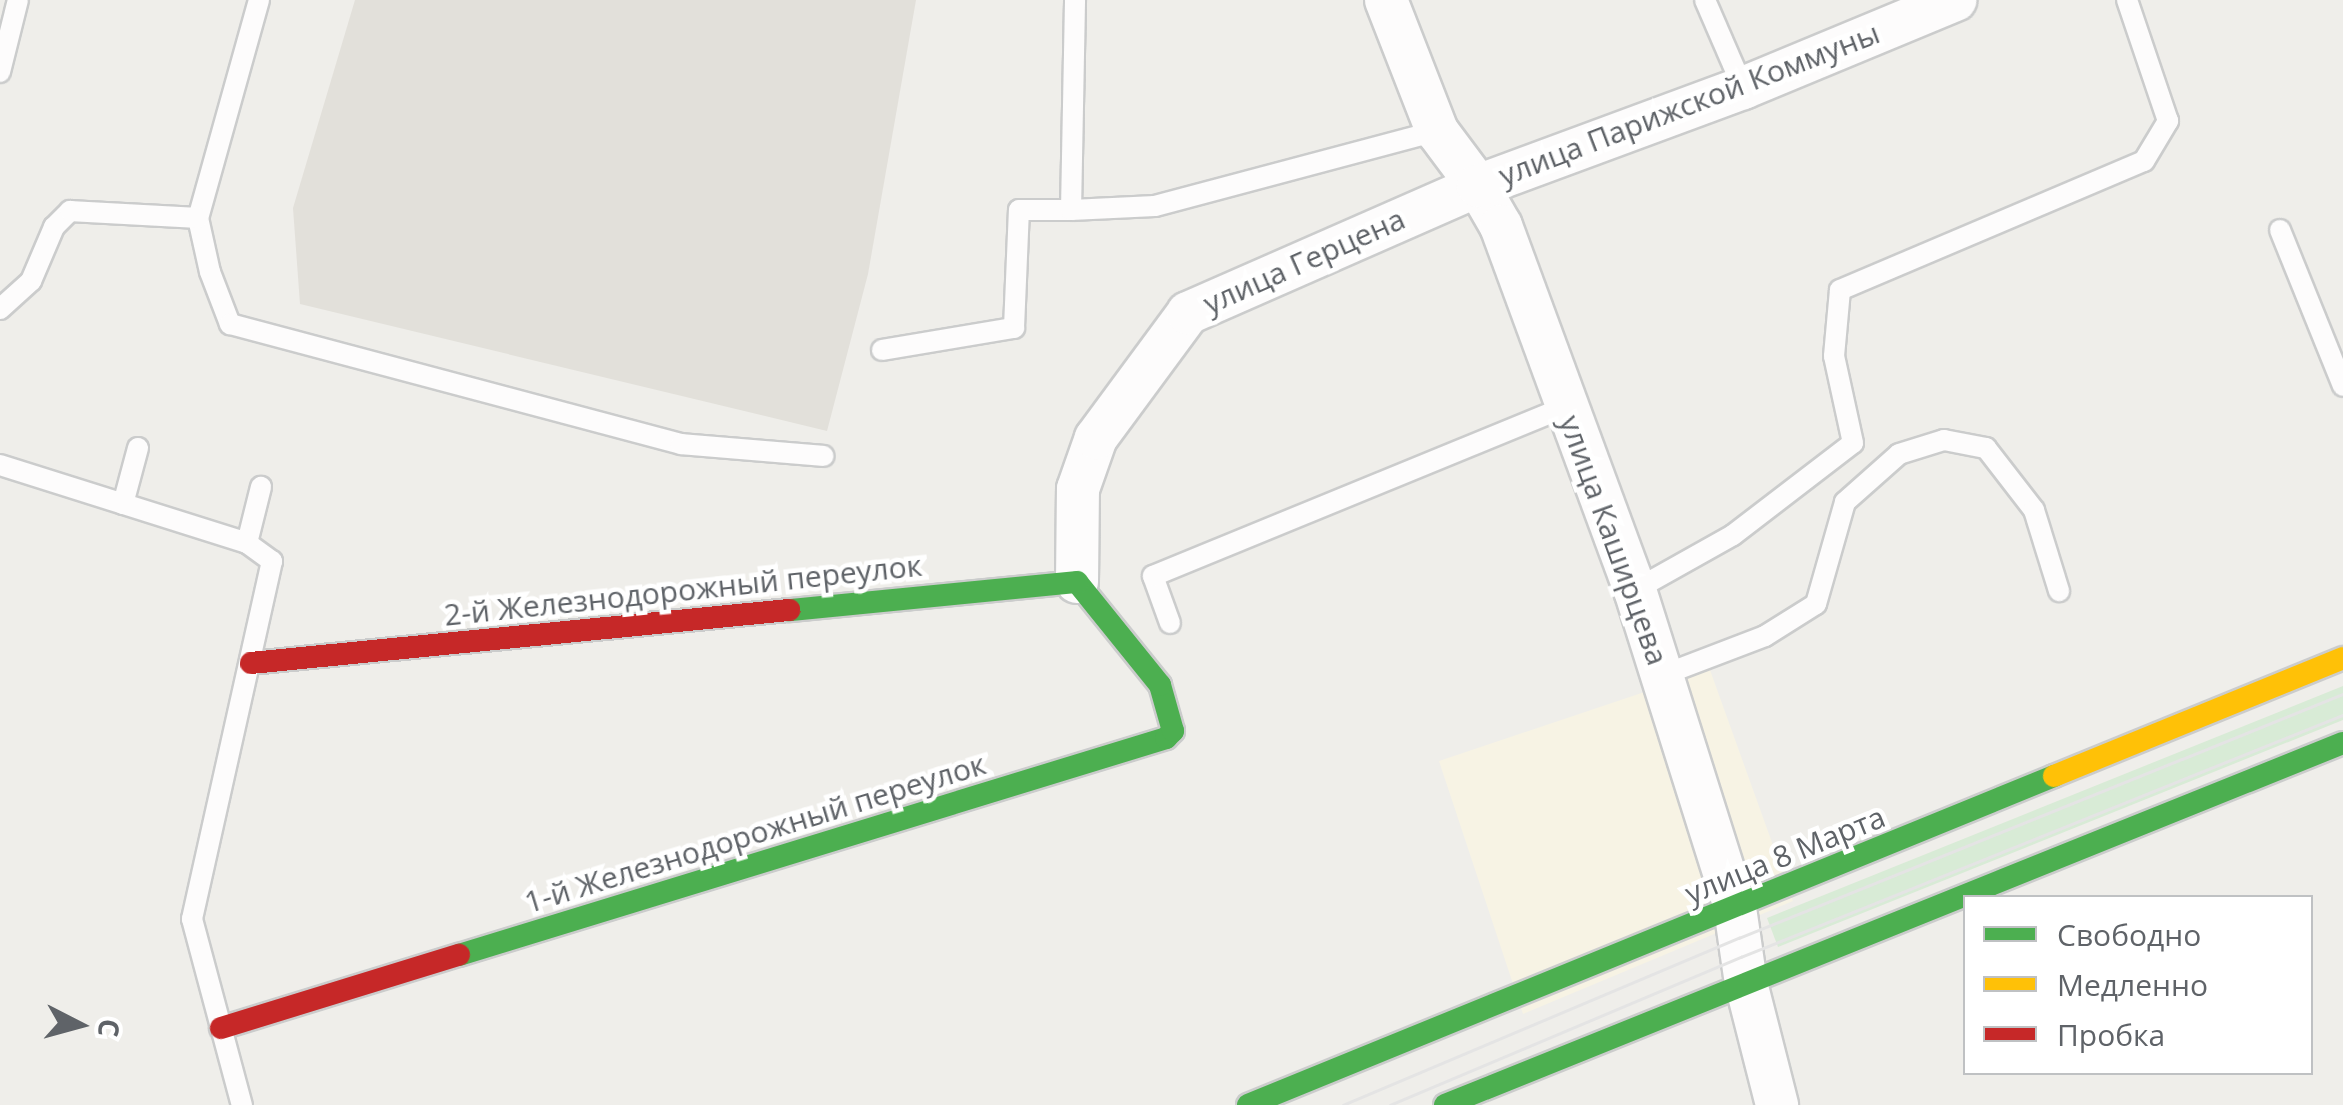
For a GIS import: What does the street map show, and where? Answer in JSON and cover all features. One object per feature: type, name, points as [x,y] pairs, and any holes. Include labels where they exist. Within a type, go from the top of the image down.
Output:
[{"type":"main road","name":"1-й Железнодорожный переулок","points":[[221,1028],[1166,738],[1173,731],[1172,716],[1160,686],[1077,582]]},
{"type":"main road","name":"2-й Железнодорожный переулок","points":[[252,663],[1077,582]]},
{"type":"main road","name":"улица 8 Марта","points":[[1248,1105],[2343,658]]},
{"type":"main road","points":[[1965,895],[2343,743]]},
{"type":"main road","points":[[1445,1105],[1963,896]]},
{"type":"street","name":"улица Каширцева","points":[[1386,0],[1437,131],[1478,186],[1500,226],[1635,590],[1735,908],[1746,983],[1777,1105]]},
{"type":"street","name":"улица Парижской Коммуны","points":[[1478,186],[1742,88],[1955,0]]},
{"type":"street","name":"улица Герцена","points":[[1077,582],[1078,489],[1096,438],[1188,313],[1478,186]]},
{"type":"lane","points":[[0,72],[18,0]]},
{"type":"lane","points":[[260,0],[198,218],[210,272],[230,324],[681,444],[823,456]]},
{"type":"lane","points":[[1071,210],[1075,0]]},
{"type":"lane","points":[[1705,0],[1742,88]]},
{"type":"lane","points":[[1635,590],[1733,535],[1853,443],[1834,356],[1840,290],[2144,161],[2168,121],[2127,0]]},
{"type":"lane","points":[[882,350],[1014,328],[1019,210],[1155,206],[1437,131]]},
{"type":"lane","points":[[0,310],[32,281],[54,227],[70,211],[198,218]]},
{"type":"lane","points":[[2280,230],[2343,386]]},
{"type":"lane","points":[[1170,622],[1153,576],[1566,407]]},
{"type":"lane","points":[[1663,675],[1765,636],[1816,604],[1845,502],[1900,454],[1944,440],[1986,448],[2034,510],[2059,591]]},
{"type":"lane","points":[[123,504],[138,448]]},
{"type":"lane","points":[[0,465],[247,543],[272,562],[192,918],[242,1105]]},
{"type":"lane","points":[[247,543],[261,487]]},
{"type":"shaded area","points":[[355,0],[916,0],[868,274],[827,431],[300,304],[293,208]]},
{"type":"shaded area","points":[[1710,670],[1793,901],[1523,1014],[1439,761]]},
{"type":"green space","points":[[2343,686],[2343,720],[1778,947],[1767,918]]},
{"type":"tram line","points":[[1343,1105],[1739,938],[2343,694]]},
{"type":"tram line","points":[[1390,1105],[1741,957],[2343,715]]},
{"type":"traffic: fast","points":[[459,955],[1166,738],[1173,731],[1160,685],[1077,582],[789,610]]},
{"type":"traffic: fast","points":[[1966,895],[2343,743]]},
{"type":"traffic: fast","points":[[1248,1105],[2054,776]]},
{"type":"traffic: fast","points":[[1445,1105],[1963,896]]},
{"type":"traffic: slow","points":[[2054,776],[2343,658]]},
{"type":"traffic: jam","points":[[251,663],[789,610]]},
{"type":"traffic: jam","points":[[221,1028],[459,955]]}]
